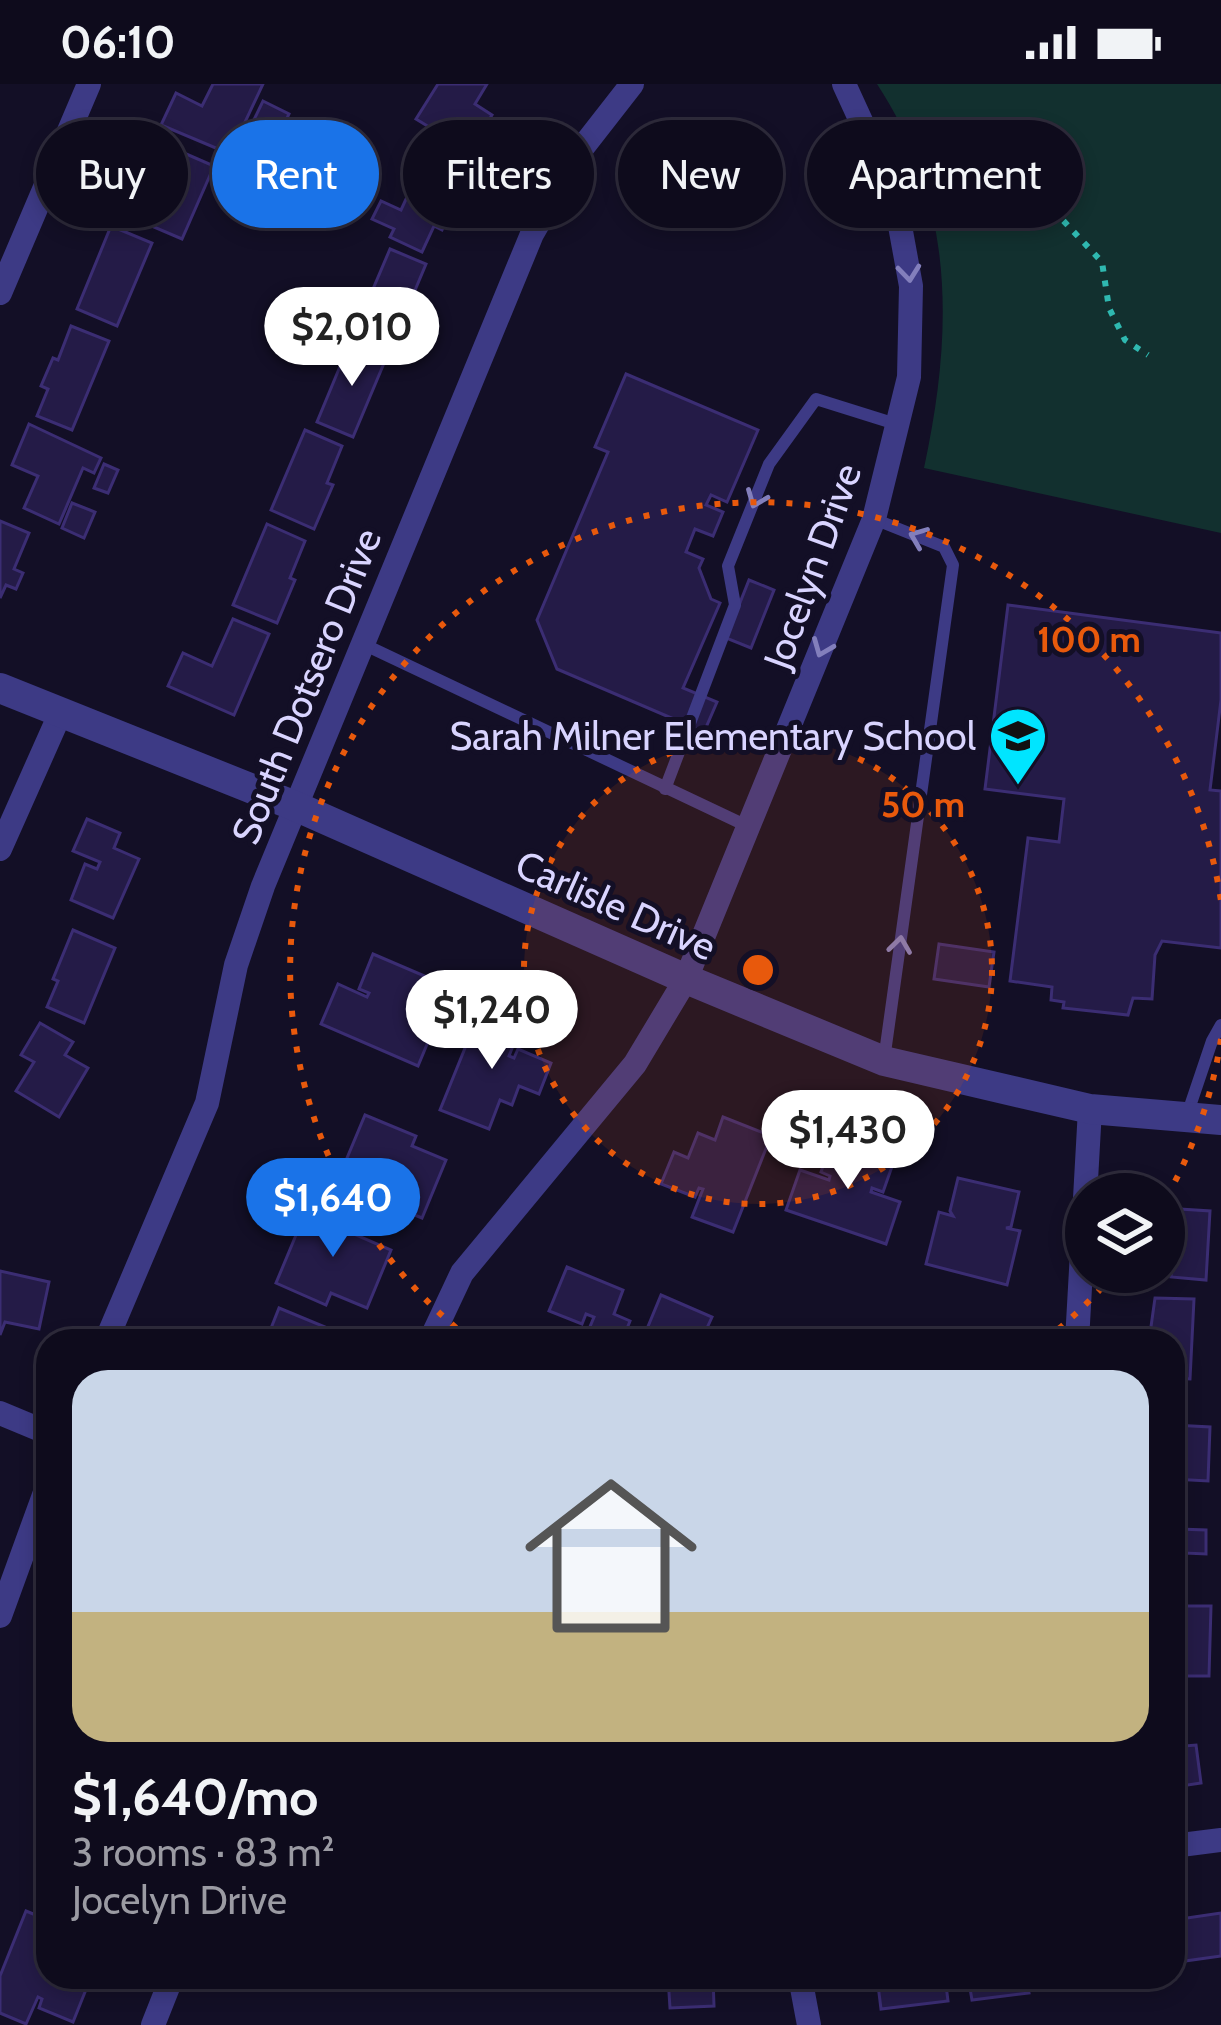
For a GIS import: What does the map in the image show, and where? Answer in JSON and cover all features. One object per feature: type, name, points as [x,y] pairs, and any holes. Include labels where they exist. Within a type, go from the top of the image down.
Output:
[{"type":"street","points":[[0,293],[89,84]]},
{"type":"street","name":"South Dotsero Drive","points":[[111,1329],[207,1102],[236,965],[295,806],[532,234],[579,152],[632,84]]},
{"type":"street","name":"Jocelyn Drive","points":[[436,1329],[462,1273],[634,1064],[686,979],[874,519],[909,377],[905,241],[894,194],[844,84]]},
{"type":"street","name":"Carlisle Drive","points":[[0,688],[295,806],[884,1061],[1090,1109],[1221,1120]]},
{"type":"street","points":[[0,849],[60,714]]},
{"type":"street","points":[[1077,1329],[1090,1109]]},
{"type":"street","points":[[0,1413],[36,1428]]},
{"type":"street","points":[[0,1616],[36,1517]]},
{"type":"street","points":[[1185,1844],[1221,1840]]},
{"type":"street","points":[[153,2025],[167,1989]]},
{"type":"street","points":[[802,1989],[808,2025]]},
{"type":"lane","points":[[665,789],[735,604],[728,566],[770,464],[816,399],[899,425]]},
{"type":"lane","points":[[874,519],[944,547],[953,565],[884,1061]]},
{"type":"lane","points":[[363,644],[748,827]]},
{"type":"lane","points":[[1186,1117],[1221,1025]]},
{"type":"path","points":[[1070,228],[1102,262],[1109,308],[1125,340],[1148,355]]},
{"type":"green space","points":[[877,84],[1221,84],[1221,533],[924,468],[943,319],[935,228],[1083,228],[1083,120],[898,120]]},
{"type":"building","points":[[213,84],[263,84],[246,120],[212,120],[212,146],[188,136],[188,120],[163,120],[176,93],[202,106]]},
{"type":"building","points":[[438,84],[487,84],[475,104],[492,115],[489,120],[416,119]]},
{"type":"building","points":[[263,101],[289,114],[286,120],[254,120]]},
{"type":"building","points":[[188,155],[212,165],[188,225]]},
{"type":"building","points":[[381,201],[401,210],[403,206],[403,228],[433,228],[422,252],[390,237],[394,229],[379,222]]},
{"type":"building","points":[[110,228],[152,243],[117,326],[77,309]]},
{"type":"building","points":[[156,228],[187,228],[182,239]]},
{"type":"building","points":[[390,249],[426,264],[392,345],[356,329]]},
{"type":"building","points":[[71,326],[109,341],[72,430],[37,416],[48,389],[41,386]]},
{"type":"building","points":[[351,340],[387,356],[353,437],[317,422]]},
{"type":"building","points":[[626,374],[758,430],[727,502],[711,495],[706,505],[723,512],[713,536],[695,529],[686,552],[703,559],[699,568],[711,599],[720,603],[683,688],[717,702],[704,732],[557,669],[537,620],[608,452],[595,447]]},
{"type":"building","points":[[29,424],[101,458],[94,473],[83,468],[59,524],[24,508],[38,476],[12,465]]},
{"type":"building","points":[[305,430],[342,446],[327,483],[333,485],[314,529],[271,510]]},
{"type":"building","points":[[104,464],[118,470],[108,493],[94,488]]},
{"type":"building","points":[[72,503],[95,512],[84,538],[62,528]]},
{"type":"building","points":[[0,521],[29,533],[14,569],[23,573],[16,589],[6,585],[0,598]]},
{"type":"building","points":[[267,524],[305,541],[277,623],[233,605]]},
{"type":"building","points":[[749,580],[774,590],[751,648],[726,638]]},
{"type":"building","points":[[1008,605],[1221,633],[1221,700],[1210,790],[1221,791],[1221,948],[1162,941],[1155,955],[1152,999],[1133,998],[1128,1015],[1063,1008],[1064,1002],[1051,1000],[1052,987],[1010,981],[1028,838],[1059,842],[1064,799],[985,789]]},
{"type":"building","points":[[233,619],[269,634],[234,715],[168,686],[183,653],[212,666]]},
{"type":"building","points":[[87,819],[120,833],[114,848],[139,859],[113,918],[71,900],[85,864],[97,869],[100,862],[73,851]]},
{"type":"building","points":[[73,930],[115,948],[84,1023],[47,1007]]},
{"type":"building","points":[[939,944],[994,952],[989,987],[934,979]]},
{"type":"building","points":[[373,954],[434,980],[420,1013],[410,1009],[408,1014],[435,1025],[418,1066],[321,1024],[338,984],[367,997],[369,993],[359,989]]},
{"type":"building","points":[[480,1011],[520,1028],[509,1056],[514,1058],[518,1049],[551,1063],[539,1094],[519,1086],[512,1105],[500,1100],[489,1129],[440,1110]]},
{"type":"building","points":[[40,1023],[73,1042],[65,1055],[88,1068],[59,1117],[16,1091],[34,1062],[21,1055]]},
{"type":"building","points":[[365,1115],[416,1136],[412,1146],[446,1160],[422,1218],[387,1204],[383,1215],[332,1194]]},
{"type":"building","points":[[723,1117],[771,1136],[733,1232],[692,1217],[703,1189],[695,1197],[661,1184],[674,1152],[688,1158],[698,1133],[715,1140]]},
{"type":"building","points":[[833,1137],[895,1158],[883,1192],[872,1188],[871,1192],[900,1202],[886,1244],[786,1210],[800,1170],[829,1180],[821,1172]]},
{"type":"building","points":[[958,1178],[1019,1192],[1011,1227],[1006,1228],[1020,1231],[1007,1285],[926,1264],[939,1212],[953,1216],[950,1211]]},
{"type":"building","points":[[309,1204],[360,1225],[356,1235],[391,1250],[367,1308],[331,1293],[326,1305],[276,1283]]},
{"type":"building","points":[[1185,1209],[1210,1211],[1206,1280],[1185,1278]]},
{"type":"building","points":[[567,1267],[623,1290],[614,1314],[630,1321],[627,1329],[589,1329],[594,1317],[586,1314],[582,1324],[549,1311]]},
{"type":"building","points":[[0,1271],[49,1282],[39,1329],[5,1322],[0,1335]]},
{"type":"building","points":[[661,1295],[712,1317],[706,1329],[647,1329]]},
{"type":"building","points":[[1155,1298],[1194,1299],[1190,1379],[1185,1379],[1185,1329],[1151,1329]]},
{"type":"building","points":[[279,1308],[330,1329],[271,1329]]},
{"type":"building","points":[[1185,1426],[1210,1427],[1208,1481],[1185,1480]]},
{"type":"building","points":[[1185,1529],[1206,1530],[1206,1554],[1185,1553]]},
{"type":"building","points":[[1185,1606],[1211,1606],[1209,1676],[1185,1676]]},
{"type":"building","points":[[1196,1745],[1201,1783],[1185,1785],[1185,1746]]},
{"type":"building","points":[[26,1911],[36,1915],[36,1989],[86,1989],[73,2022],[39,2008],[42,1999],[38,1997],[26,2024],[0,2013],[0,1976]]},
{"type":"building","points":[[1221,1913],[1221,1956],[1185,1961],[1185,1918]]},
{"type":"building","points":[[669,1989],[713,1989],[714,2006],[670,2008]]},
{"type":"building","points":[[878,1989],[946,1989],[948,2001],[881,2009]]},
{"type":"building","points":[[970,1989],[1028,1989],[1029,1993],[972,2000]]},
{"type":"place","name":"Sarah Milner Elementary School","points":[[1018,787]]}]
